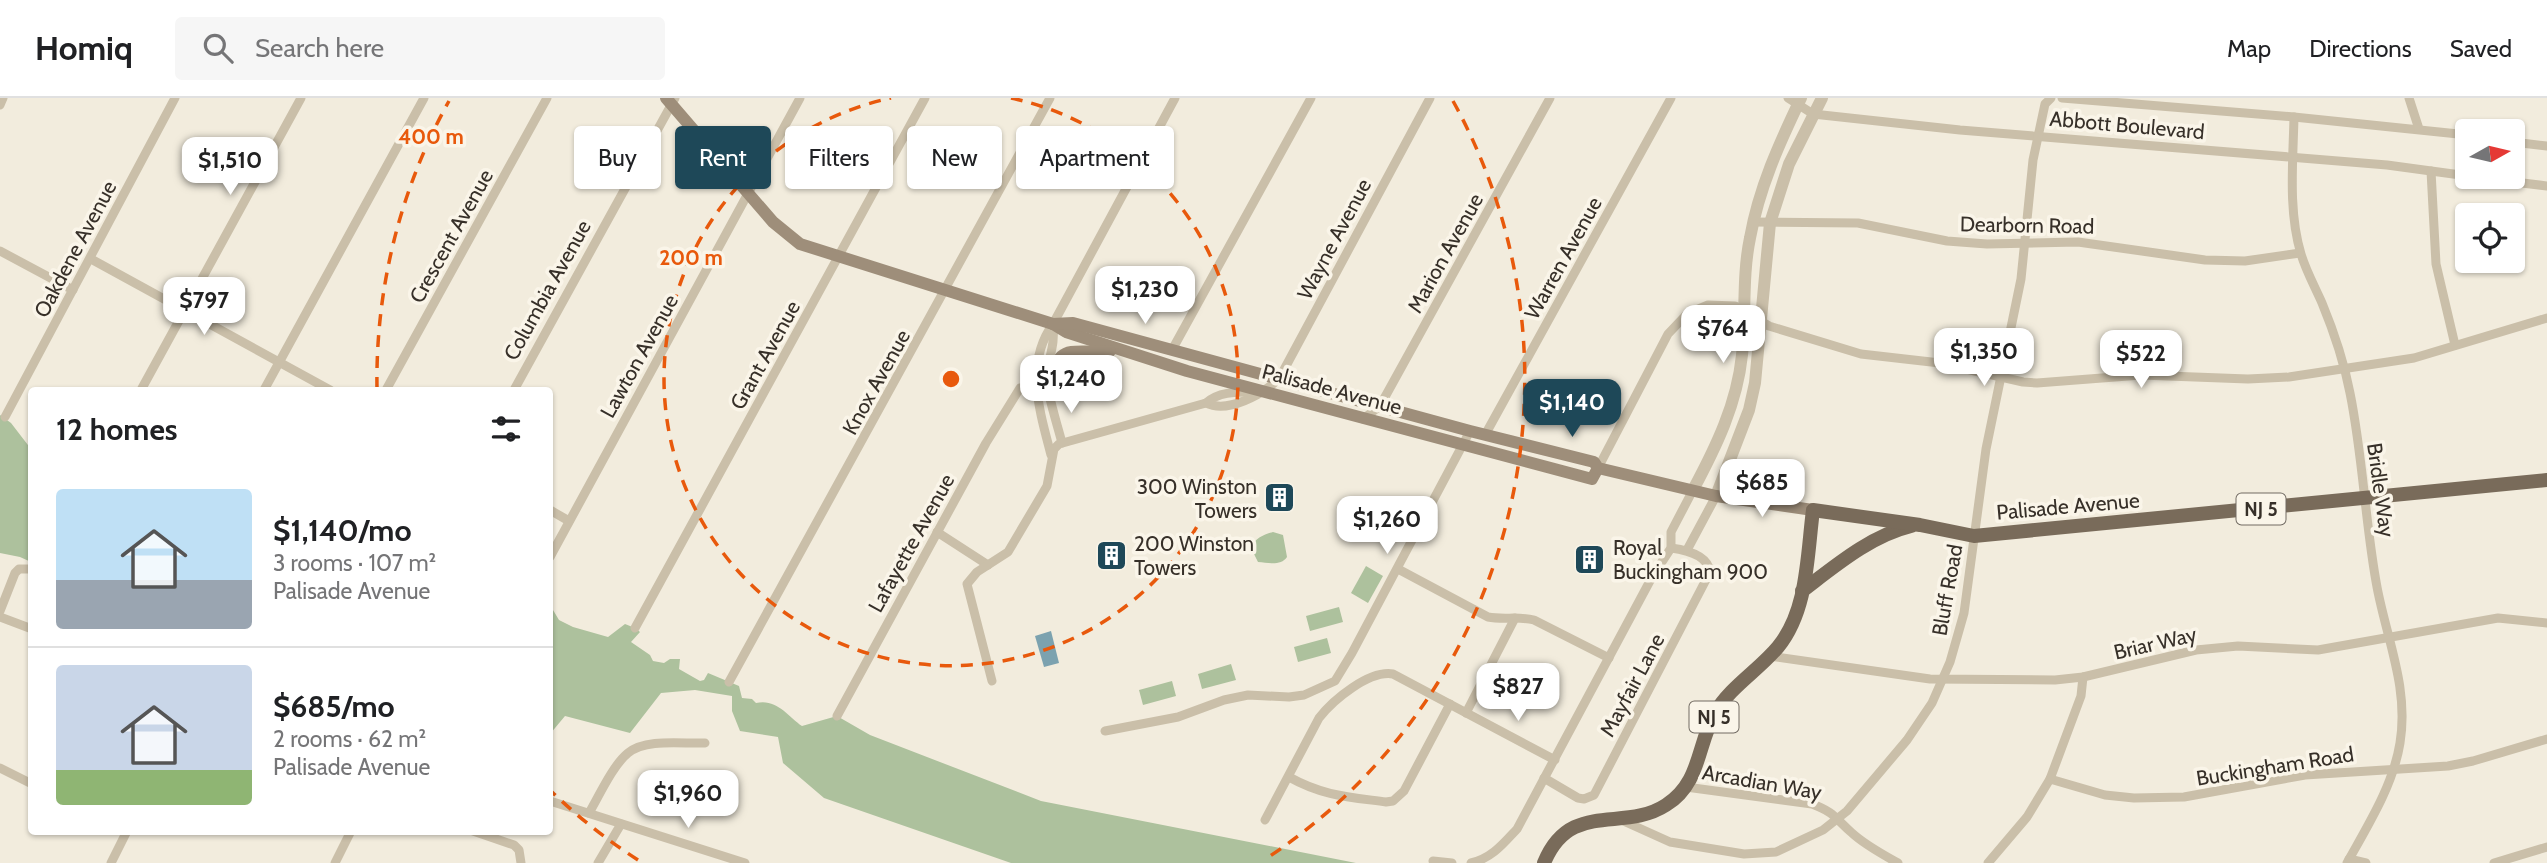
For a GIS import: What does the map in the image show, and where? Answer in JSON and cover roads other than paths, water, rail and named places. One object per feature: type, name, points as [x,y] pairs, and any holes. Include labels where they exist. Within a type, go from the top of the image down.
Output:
[{"type":"main road","name":"Palisade Avenue","points":[[671,100],[747,194],[786,235],[800,244],[1053,324],[1066,332],[1122,351],[1263,392],[1592,479],[1598,468]]},
{"type":"main road","name":"Palisade Avenue","points":[[1053,324],[1073,323],[1594,462],[1598,468],[1716,496],[1920,525],[1974,536],[2547,480]]},
{"type":"main road","points":[[1050,393],[1054,366],[1060,355],[1067,352],[1139,348],[1164,356],[1172,350]]},
{"type":"main road","name":"NJ 5","points":[[1544,863],[1548,853],[1565,833],[1587,822],[1655,811],[1667,805],[1686,787],[1696,768],[1716,711],[1769,656],[1794,622],[1802,591],[1813,510]]},
{"type":"main road","name":"NJ 5","points":[[1802,591],[1843,560],[1885,535],[1920,525]]},
{"type":"street","points":[[0,105],[3,98]]},
{"type":"street","name":"Oakdene Avenue","points":[[5,417],[175,98]]},
{"type":"street","points":[[143,387],[301,98]]},
{"type":"street","points":[[266,387],[424,98]]},
{"type":"street","name":"Crescent Avenue","points":[[388,387],[547,98]]},
{"type":"street","name":"Lawton Avenue","points":[[553,551],[800,98]]},
{"type":"street","name":"Grant Avenue","points":[[635,628],[925,98]]},
{"type":"street","name":"Knox Avenue","points":[[729,682],[1050,98]]},
{"type":"street","points":[[1052,462],[1035,382],[1044,336],[1175,98]]},
{"type":"street","points":[[1172,350],[1311,98]]},
{"type":"street","name":"Wayne Avenue","points":[[1263,392],[1279,379],[1430,98]]},
{"type":"street","name":"Marion Avenue","points":[[1363,419],[1380,405],[1550,98]]},
{"type":"street","name":"Warren Avenue","points":[[1485,435],[1671,98]]},
{"type":"street","points":[[1671,548],[1687,550],[1716,496],[1749,410],[1759,354],[1770,223],[1789,164],[1822,98]]},
{"type":"street","name":"Bluff Road","points":[[1614,817],[1670,842],[1753,855],[1776,852],[1823,830],[1839,818],[1908,740],[1932,703],[1943,680],[1961,625],[1986,449],[2020,289],[2031,176],[2038,135],[2045,104],[2051,98]]},
{"type":"street","name":"Abbott Boulevard","points":[[2062,98],[2455,133]]},
{"type":"street","points":[[2409,98],[2419,129]]},
{"type":"street","name":"Columbia Avenue","points":[[516,387],[671,100]]},
{"type":"street","points":[[1471,863],[1488,860],[1517,829],[1652,577],[1671,548],[1671,532],[1730,410],[1742,356],[1749,242],[1753,222],[1767,172],[1796,100]]},
{"type":"street","name":"Abbott Boulevard","points":[[1796,100],[1813,114],[1960,130],[2293,156],[2455,174]]},
{"type":"street","name":"Bridle Way","points":[[2294,117],[2293,208],[2300,253],[2330,324],[2351,394],[2377,585],[2399,673],[2402,696],[2400,744],[2394,768],[2379,804],[2348,861]]},
{"type":"street","points":[[2525,143],[2547,146]]},
{"type":"street","points":[[2431,171],[2436,264],[2455,345]]},
{"type":"street","points":[[2525,183],[2547,186]]},
{"type":"street","name":"Dearborn Road","points":[[1753,222],[1858,223],[1947,241],[2100,244],[2216,261],[2245,261],[2300,253]]},
{"type":"street","points":[[0,251],[73,290]]},
{"type":"street","points":[[91,259],[325,387]]},
{"type":"street","points":[[1598,468],[1638,388],[1676,324],[1696,309],[1709,305],[1735,306],[1769,326],[1861,354],[1940,363],[2037,383],[2141,375],[2275,378],[2414,358],[2547,318]]},
{"type":"street","points":[[1053,324],[1055,340],[1047,374],[1062,443]]},
{"type":"street","name":"Lafayette Avenue","points":[[837,716],[986,443],[1020,388]]},
{"type":"street","points":[[992,681],[967,584],[1007,552],[1047,486],[1054,449],[1062,443],[1206,403],[1212,398],[1234,392],[1263,392]]},
{"type":"street","points":[[1105,731],[1178,717],[1224,700],[1248,695],[1304,695],[1335,681],[1398,569],[1470,431]]},
{"type":"street","points":[[553,512],[569,521]]},
{"type":"street","points":[[937,532],[988,565]]},
{"type":"street","name":"Mayfair Lane","points":[[1544,778],[1578,798],[1584,800],[1594,795],[1709,577],[1706,561],[1687,550]]},
{"type":"street","points":[[0,611],[15,573],[19,569],[28,569]]},
{"type":"street","points":[[1398,569],[1488,617],[1534,620],[1609,658]]},
{"type":"street","points":[[0,617],[28,628]]},
{"type":"street","points":[[1466,713],[1516,618]]},
{"type":"street","name":"Briar Way","points":[[1769,656],[1943,680],[2055,680],[2082,677],[2217,647],[2318,650],[2488,619],[2514,618],[2547,623]]},
{"type":"street","points":[[1265,820],[1319,718],[1330,703],[1365,680],[1385,672],[1555,760]]},
{"type":"street","points":[[1988,863],[2027,817],[2050,779],[2081,696],[2082,677]]},
{"type":"street","points":[[1289,777],[1323,793],[1393,801],[1404,792],[1450,704]]},
{"type":"street","name":"Buckingham Road","points":[[2050,779],[2105,795],[2159,799],[2202,795],[2305,775],[2448,766],[2547,739]]},
{"type":"street","points":[[589,813],[630,751],[654,744],[705,743]]},
{"type":"street","points":[[0,768],[28,782]]},
{"type":"street","name":"Arcadian Way","points":[[1686,787],[1812,804],[1839,818],[1850,832],[1898,863]]},
{"type":"street","points":[[553,802],[745,863]]},
{"type":"street","points":[[598,863],[621,824]]},
{"type":"street","points":[[111,863],[124,835]]},
{"type":"street","points":[[335,863],[349,835]]},
{"type":"street","points":[[485,835],[514,845],[521,856],[520,863]]},
{"type":"street","points":[[2494,863],[2547,847]]},
{"type":"street","points":[[1433,861],[1452,863]]},
{"type":"street","points":[[2348,861],[2366,863]]},
{"type":"water","points":[[1051,631],[1059,663],[1044,667],[1035,636]]},
{"type":"place","name":"300 Winston Towers","points":[[1280,498]]},
{"type":"place","name":"200 Winston Towers","points":[[1111,555]]},
{"type":"place","name":"Royal Buckingham 900","points":[[1590,559]]}]
